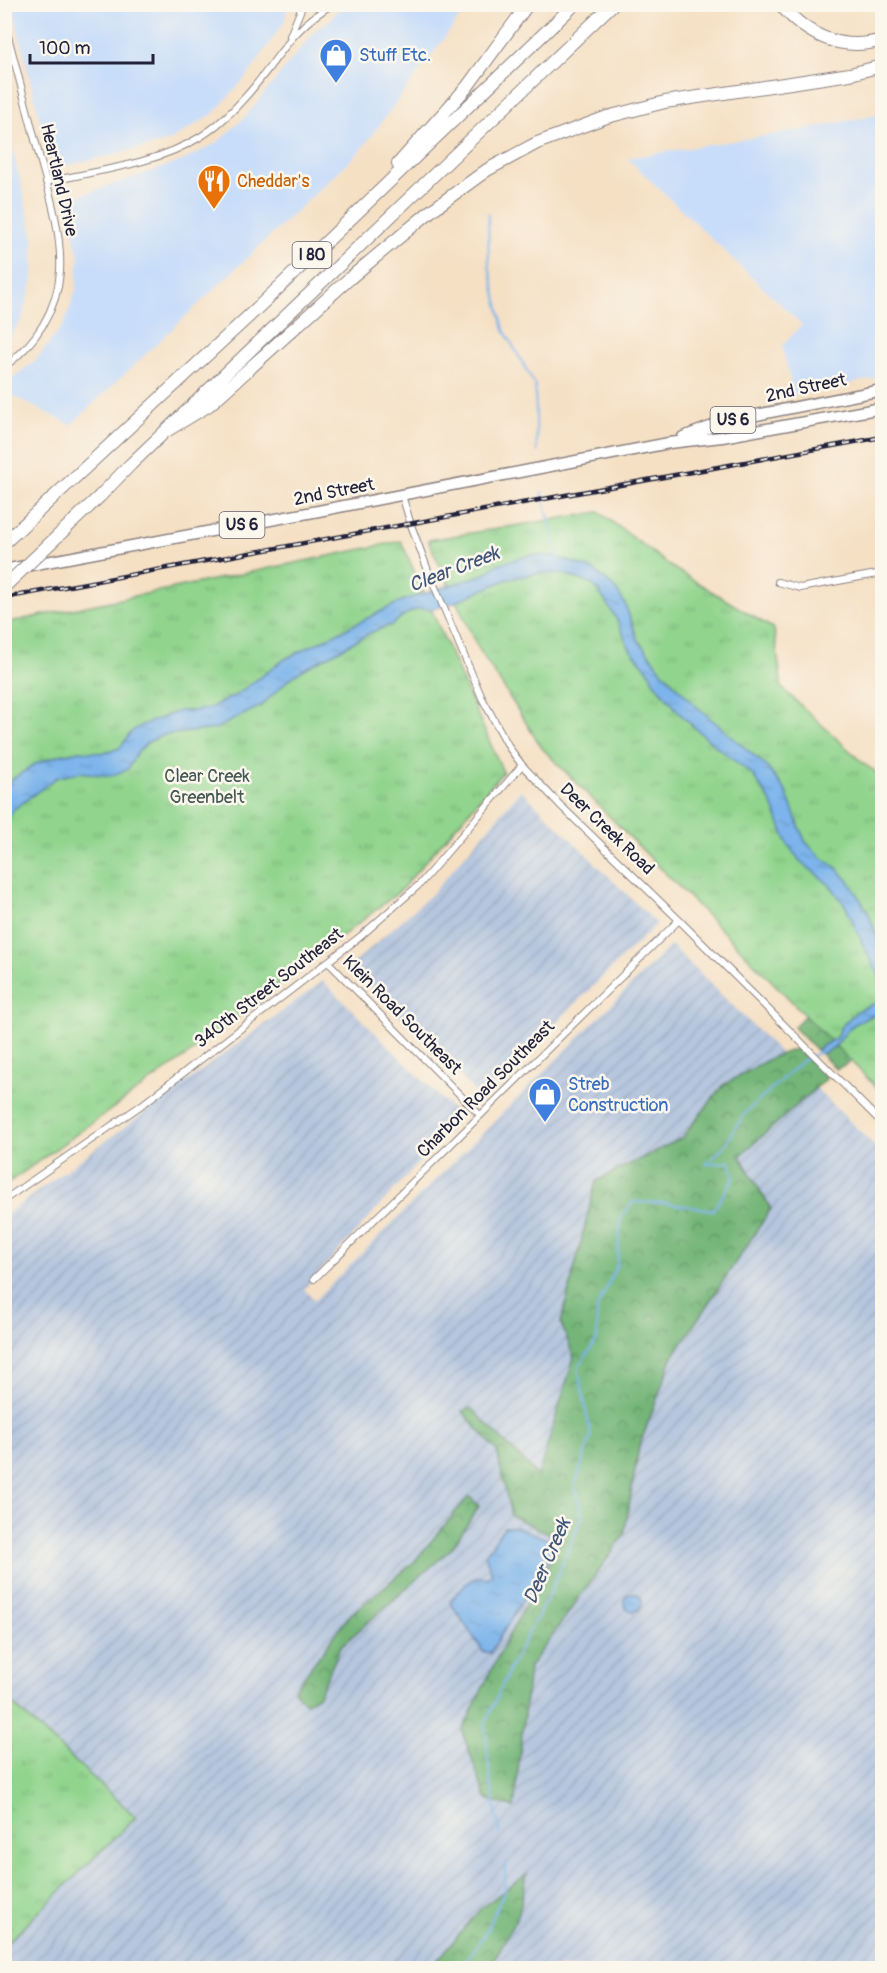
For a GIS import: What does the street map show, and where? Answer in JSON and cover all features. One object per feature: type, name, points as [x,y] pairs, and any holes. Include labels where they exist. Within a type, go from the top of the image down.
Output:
[{"type":"highway","points":[[328,241],[454,103],[528,4]]},
{"type":"highway","name":"I 80","points":[[4,543],[328,241],[575,4]]},
{"type":"highway","name":"I 80","points":[[4,587],[613,4]]},
{"type":"highway","points":[[780,4],[799,24],[822,38],[852,45],[882,40]]},
{"type":"highway","points":[[166,430],[209,405],[350,278],[432,210],[488,170],[537,143],[607,117],[665,102],[850,74],[882,66]]},
{"type":"main road","name":"2nd Street","points":[[669,443],[726,421],[882,390]]},
{"type":"main road","name":"2nd Street","points":[[4,570],[669,443],[722,437],[882,408]]},
{"type":"street","points":[[289,39],[303,4]]},
{"type":"street","points":[[310,4],[318,7],[333,4]]},
{"type":"street","points":[[46,182],[149,159],[182,147],[201,137],[242,100],[289,39],[315,15],[333,4]]},
{"type":"street","name":"Heartland Drive","points":[[4,21],[46,182],[60,253],[58,288],[47,317],[26,349],[4,367]]},
{"type":"street","name":"Deer Creek Road","points":[[402,495],[429,573],[482,698],[522,765],[882,1123]]},
{"type":"street","points":[[778,582],[800,588],[882,573]]},
{"type":"street","name":"340th Street Southeast","points":[[4,1200],[143,1104],[361,936],[420,884],[522,765]]},
{"type":"street","name":"Charbon Road Southeast","points":[[314,1279],[679,920]]},
{"type":"street","name":"Klein Road Southeast","points":[[328,962],[480,1116]]},
{"type":"shaded area","points":[[12,4],[288,5],[284,22],[249,74],[213,114],[170,141],[52,169]]},
{"type":"shaded area","points":[[342,5],[469,5],[360,151],[71,425],[5,392],[5,384],[36,360],[64,324],[76,290],[79,258],[66,200],[182,161],[218,142],[246,116],[319,26],[328,22]]},
{"type":"shaded area","points":[[882,114],[882,377],[794,395],[782,346],[802,325],[627,158],[802,130]]},
{"type":"shaded area","points":[[5,117],[33,234],[33,280],[21,321],[5,344]]},
{"type":"shaded area","points":[[521,790],[657,924],[480,1097],[350,966],[432,894]]},
{"type":"shaded area","points":[[671,945],[882,1153],[882,1968],[5,1968],[5,1945],[136,1817],[5,1696],[4,1216],[323,981],[460,1117],[304,1289],[315,1300]]},
{"type":"green space","points":[[599,512],[673,568],[774,629],[782,688],[864,764],[882,776],[882,1093],[542,748],[477,646],[428,540]]},
{"type":"green space","name":"Clear Creek Greenbelt","points":[[401,541],[503,772],[400,891],[203,1044],[5,1185],[5,627],[10,622]]},
{"type":"green space","points":[[814,1005],[836,1038],[816,1050],[794,1027]]},
{"type":"green space","points":[[840,1044],[856,1059],[836,1069],[821,1054]]},
{"type":"green space","points":[[797,1048],[827,1078],[740,1156],[771,1209],[672,1358],[639,1447],[624,1535],[529,1668],[514,1808],[486,1799],[462,1731],[503,1646],[562,1539],[511,1516],[497,1451],[462,1411],[471,1408],[538,1476],[574,1357],[561,1323],[596,1181],[682,1138],[723,1085],[771,1058]]},
{"type":"green space","points":[[469,1496],[479,1506],[452,1548],[341,1646],[319,1695],[306,1703],[294,1690],[349,1616],[413,1563]]},
{"type":"green space","points":[[4,1696],[136,1817],[5,1945],[4,1945]]},
{"type":"green space","points":[[527,1874],[519,1913],[490,1968],[431,1968],[481,1908]]},
{"type":"water","points":[[531,555],[554,556],[594,570],[616,589],[625,604],[638,640],[662,671],[695,705],[765,765],[785,790],[805,841],[849,881],[869,914],[882,951],[882,980],[845,905],[830,885],[800,861],[788,845],[772,804],[753,775],[682,716],[630,649],[616,618],[598,590],[590,583],[563,574],[541,573],[508,579],[448,605],[418,609],[406,614],[391,625],[372,632],[301,671],[261,706],[215,729],[164,735],[148,742],[137,753],[128,769],[111,776],[80,772],[56,778],[13,810],[5,820],[5,790],[11,780],[35,764],[79,751],[104,753],[120,748],[131,732],[142,725],[180,711],[210,708],[236,695],[285,659],[404,600],[485,574],[498,564]]},
{"type":"water","points":[[873,1004],[882,1004],[882,1014],[866,1018],[855,1024],[837,1045],[828,1051],[821,1054],[816,1050],[836,1038],[841,1027],[857,1011]]},
{"type":"water","points":[[504,1527],[517,1527],[549,1540],[554,1550],[490,1653],[483,1651],[450,1602],[471,1580],[481,1577],[488,1578],[492,1574],[485,1555]]},
{"type":"water","points":[[633,1593],[639,1596],[642,1602],[639,1608],[633,1611],[627,1608],[624,1602],[627,1596]]},
{"type":"waterway","points":[[488,214],[489,266],[504,330],[535,385],[537,452]]},
{"type":"waterway","points":[[542,492],[559,559]]},
{"type":"waterway","name":"Deer Creek","points":[[500,1834],[490,1780],[485,1724],[509,1670],[551,1591],[582,1517],[575,1485],[591,1436],[578,1368],[597,1339],[597,1308],[617,1265],[621,1217],[633,1202],[665,1203],[713,1210],[734,1178],[730,1162],[706,1164],[724,1147],[744,1114],[802,1061],[820,1052]]},
{"type":"waterway","name":"Deer Creek","points":[[461,1968],[484,1936],[505,1890],[505,1863]]},
{"type":"railway","points":[[4,598],[882,437]]},
{"type":"place","name":"Stuff Etc.","points":[[336,84]]},
{"type":"place","name":"Cheddar's","points":[[214,210]]},
{"type":"place","name":"Streb Construction","points":[[545,1123]]},
{"type":"water label","name":"Clear Creek","points":[[454,569]]}]
